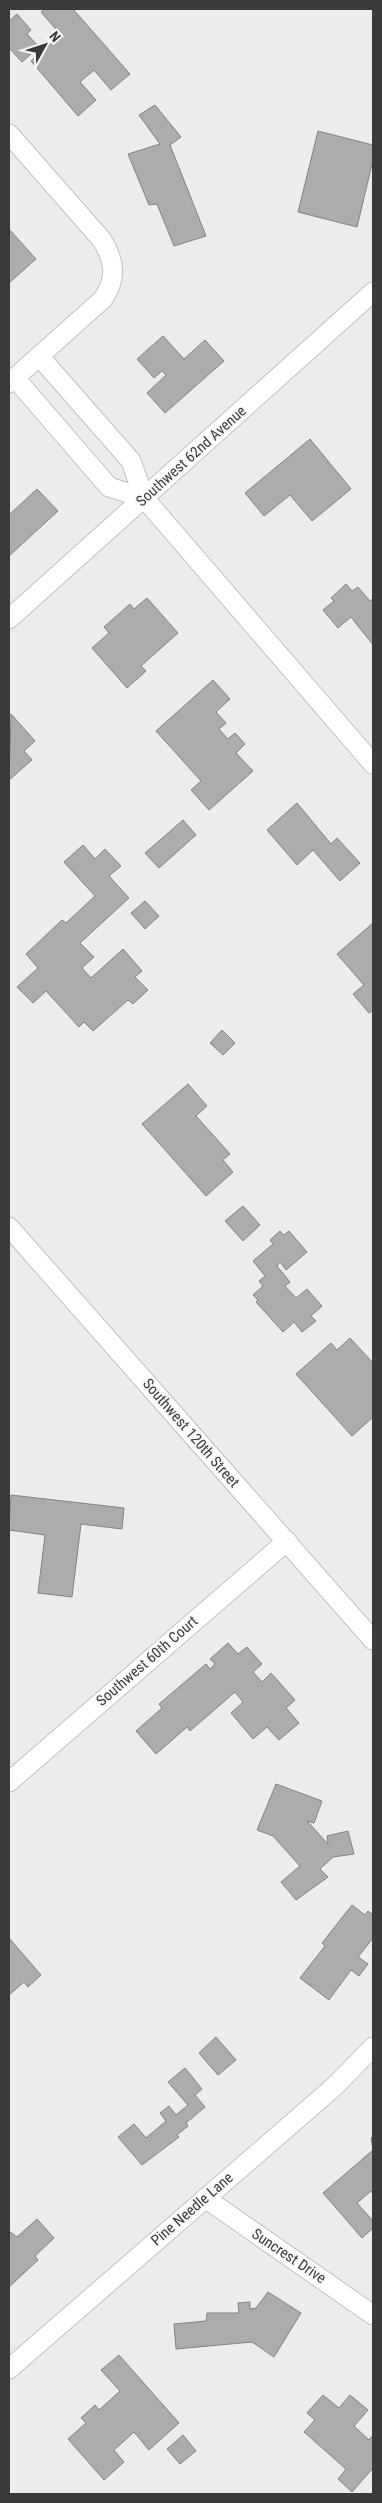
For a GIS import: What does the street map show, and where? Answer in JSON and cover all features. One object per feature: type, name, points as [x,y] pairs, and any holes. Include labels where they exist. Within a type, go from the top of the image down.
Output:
[{"type":"street","points":[[9,134],[102,240],[108,250],[114,270],[110,289],[103,300],[12,380],[109,487],[144,498]]},
{"type":"street","name":"Southwest 62nd Avenue","points":[[9,619],[373,292]]},
{"type":"street","points":[[39,356],[132,461],[144,498],[370,754]]},
{"type":"street","name":"Southwest 120th Street","points":[[9,1226],[373,1640]]},
{"type":"street","name":"Southwest 60th Court","points":[[9,1782],[287,1541]]},
{"type":"street","name":"Pine Needle Lane","points":[[9,2369],[335,2086],[373,2047]]},
{"type":"street","name":"Suncrest Drive","points":[[205,2198],[373,2315]]},
{"type":"building","points":[[45,9],[73,9],[130,74],[111,90],[94,70],[80,82],[96,100],[78,116],[31,61],[61,35],[41,12]]},
{"type":"building","points":[[17,14],[31,30],[27,34],[39,47],[22,62],[9,50],[9,21]]},
{"type":"building","points":[[155,105],[181,137],[170,145],[206,236],[174,246],[157,204],[149,205],[128,154],[160,144],[139,115]]},
{"type":"building","points":[[318,131],[373,145],[373,160],[357,227],[298,212]]},
{"type":"building","points":[[9,229],[36,259],[9,283]]},
{"type":"building","points":[[163,336],[184,359],[205,340],[224,361],[165,413],[147,393],[166,375],[162,371],[154,378],[137,359]]},
{"type":"building","points":[[310,439],[351,489],[312,521],[290,495],[264,516],[245,493]]},
{"type":"building","points":[[37,489],[58,511],[9,556],[9,515]]},
{"type":"building","points":[[346,584],[352,591],[358,587],[370,601],[373,599],[373,645],[351,617],[338,628],[323,610],[334,601],[331,598]]},
{"type":"building","points":[[147,598],[178,633],[141,666],[146,671],[127,688],[92,648],[109,633],[104,627],[130,604],[134,609]]},
{"type":"building","points":[[213,680],[230,699],[216,712],[226,723],[219,729],[228,739],[235,733],[245,744],[236,753],[253,771],[209,810],[191,790],[201,781],[156,731]]},
{"type":"building","points":[[11,714],[35,741],[24,751],[32,760],[9,780]]},
{"type":"building","points":[[297,803],[331,844],[337,838],[360,863],[340,881],[313,850],[297,865],[267,830]]},
{"type":"building","points":[[183,820],[196,835],[159,868],[145,853]]},
{"type":"building","points":[[83,845],[95,859],[105,849],[121,866],[109,876],[129,898],[80,943],[94,957],[82,968],[91,978],[123,949],[142,971],[135,977],[148,990],[133,1004],[128,1000],[93,1031],[84,1022],[79,1027],[46,991],[33,1003],[17,987],[38,968],[26,954],[62,920],[66,923],[95,896],[64,862]]},
{"type":"building","points":[[145,901],[159,916],[145,929],[131,913]]},
{"type":"building","points":[[373,923],[373,1010],[369,1013],[353,994],[364,985],[337,954]]},
{"type":"building","points":[[222,1030],[235,1043],[223,1055],[210,1043]]},
{"type":"building","points":[[188,1084],[207,1106],[196,1116],[230,1154],[223,1160],[233,1172],[206,1196],[142,1124]]},
{"type":"building","points":[[243,1206],[260,1225],[243,1241],[225,1221]]},
{"type":"building","points":[[280,1231],[284,1235],[289,1231],[307,1252],[286,1270],[280,1262],[277,1266],[290,1282],[285,1286],[296,1298],[307,1289],[322,1306],[311,1316],[316,1321],[302,1332],[294,1322],[283,1332],[256,1302],[258,1300],[253,1295],[263,1286],[259,1281],[265,1276],[253,1261],[273,1244],[270,1240]]},
{"type":"building","points":[[350,1338],[373,1363],[373,1417],[352,1436],[296,1374],[331,1343],[337,1350]]},
{"type":"building","points":[[11,1495],[124,1508],[122,1529],[81,1524],[72,1597],[38,1593],[45,1535],[9,1530]]},
{"type":"building","points":[[228,1643],[238,1654],[247,1647],[262,1664],[253,1672],[262,1682],[271,1673],[295,1700],[286,1708],[299,1723],[279,1740],[267,1727],[253,1739],[231,1713],[243,1702],[235,1692],[190,1731],[187,1727],[156,1754],[136,1731],[162,1708],[159,1704],[206,1664],[210,1669],[215,1664],[210,1659]]},
{"type":"building","points":[[276,1784],[322,1801],[314,1823],[307,1821],[328,1844],[327,1836],[348,1831],[354,1854],[333,1857],[320,1869],[328,1877],[296,1900],[281,1882],[300,1866],[273,1836],[257,1830]]},
{"type":"building","points":[[352,1905],[365,1915],[368,1911],[373,1915],[373,1938],[358,1957],[368,1964],[359,1976],[351,1970],[329,2000],[300,1978],[325,1946],[322,1943]]},
{"type":"building","points":[[9,1938],[41,1975],[28,1987],[24,1982],[9,1995]]},
{"type":"building","points":[[216,2037],[236,2060],[218,2075],[199,2053]]},
{"type":"building","points":[[185,2068],[202,2089],[195,2095],[205,2107],[186,2123],[188,2126],[177,2135],[179,2137],[142,2165],[118,2137],[134,2124],[146,2138],[166,2121],[160,2113],[169,2106],[176,2115],[188,2105],[168,2082]]},
{"type":"building","points":[[373,2150],[373,2194],[371,2191],[357,2203],[373,2221],[373,2228],[362,2238],[323,2193]]},
{"type":"building","points":[[37,2219],[54,2238],[35,2256],[38,2260],[9,2287],[9,2231],[17,2237]]},
{"type":"building","points":[[268,2292],[301,2313],[274,2357],[252,2342],[176,2349],[174,2324],[206,2321],[207,2313],[239,2313],[238,2303],[250,2302],[250,2309],[256,2308]]},
{"type":"building","points":[[119,2355],[179,2423],[149,2450],[134,2432],[114,2450],[124,2462],[104,2480],[68,2439],[86,2423],[81,2418],[95,2405],[99,2410],[120,2391],[101,2370]]},
{"type":"building","points":[[323,2395],[339,2408],[350,2395],[368,2410],[354,2426],[369,2440],[373,2435],[373,2468],[352,2492],[338,2479],[346,2469],[304,2432],[315,2420],[307,2413]]},
{"type":"building","points":[[183,2435],[196,2451],[180,2464],[167,2449]]}]
